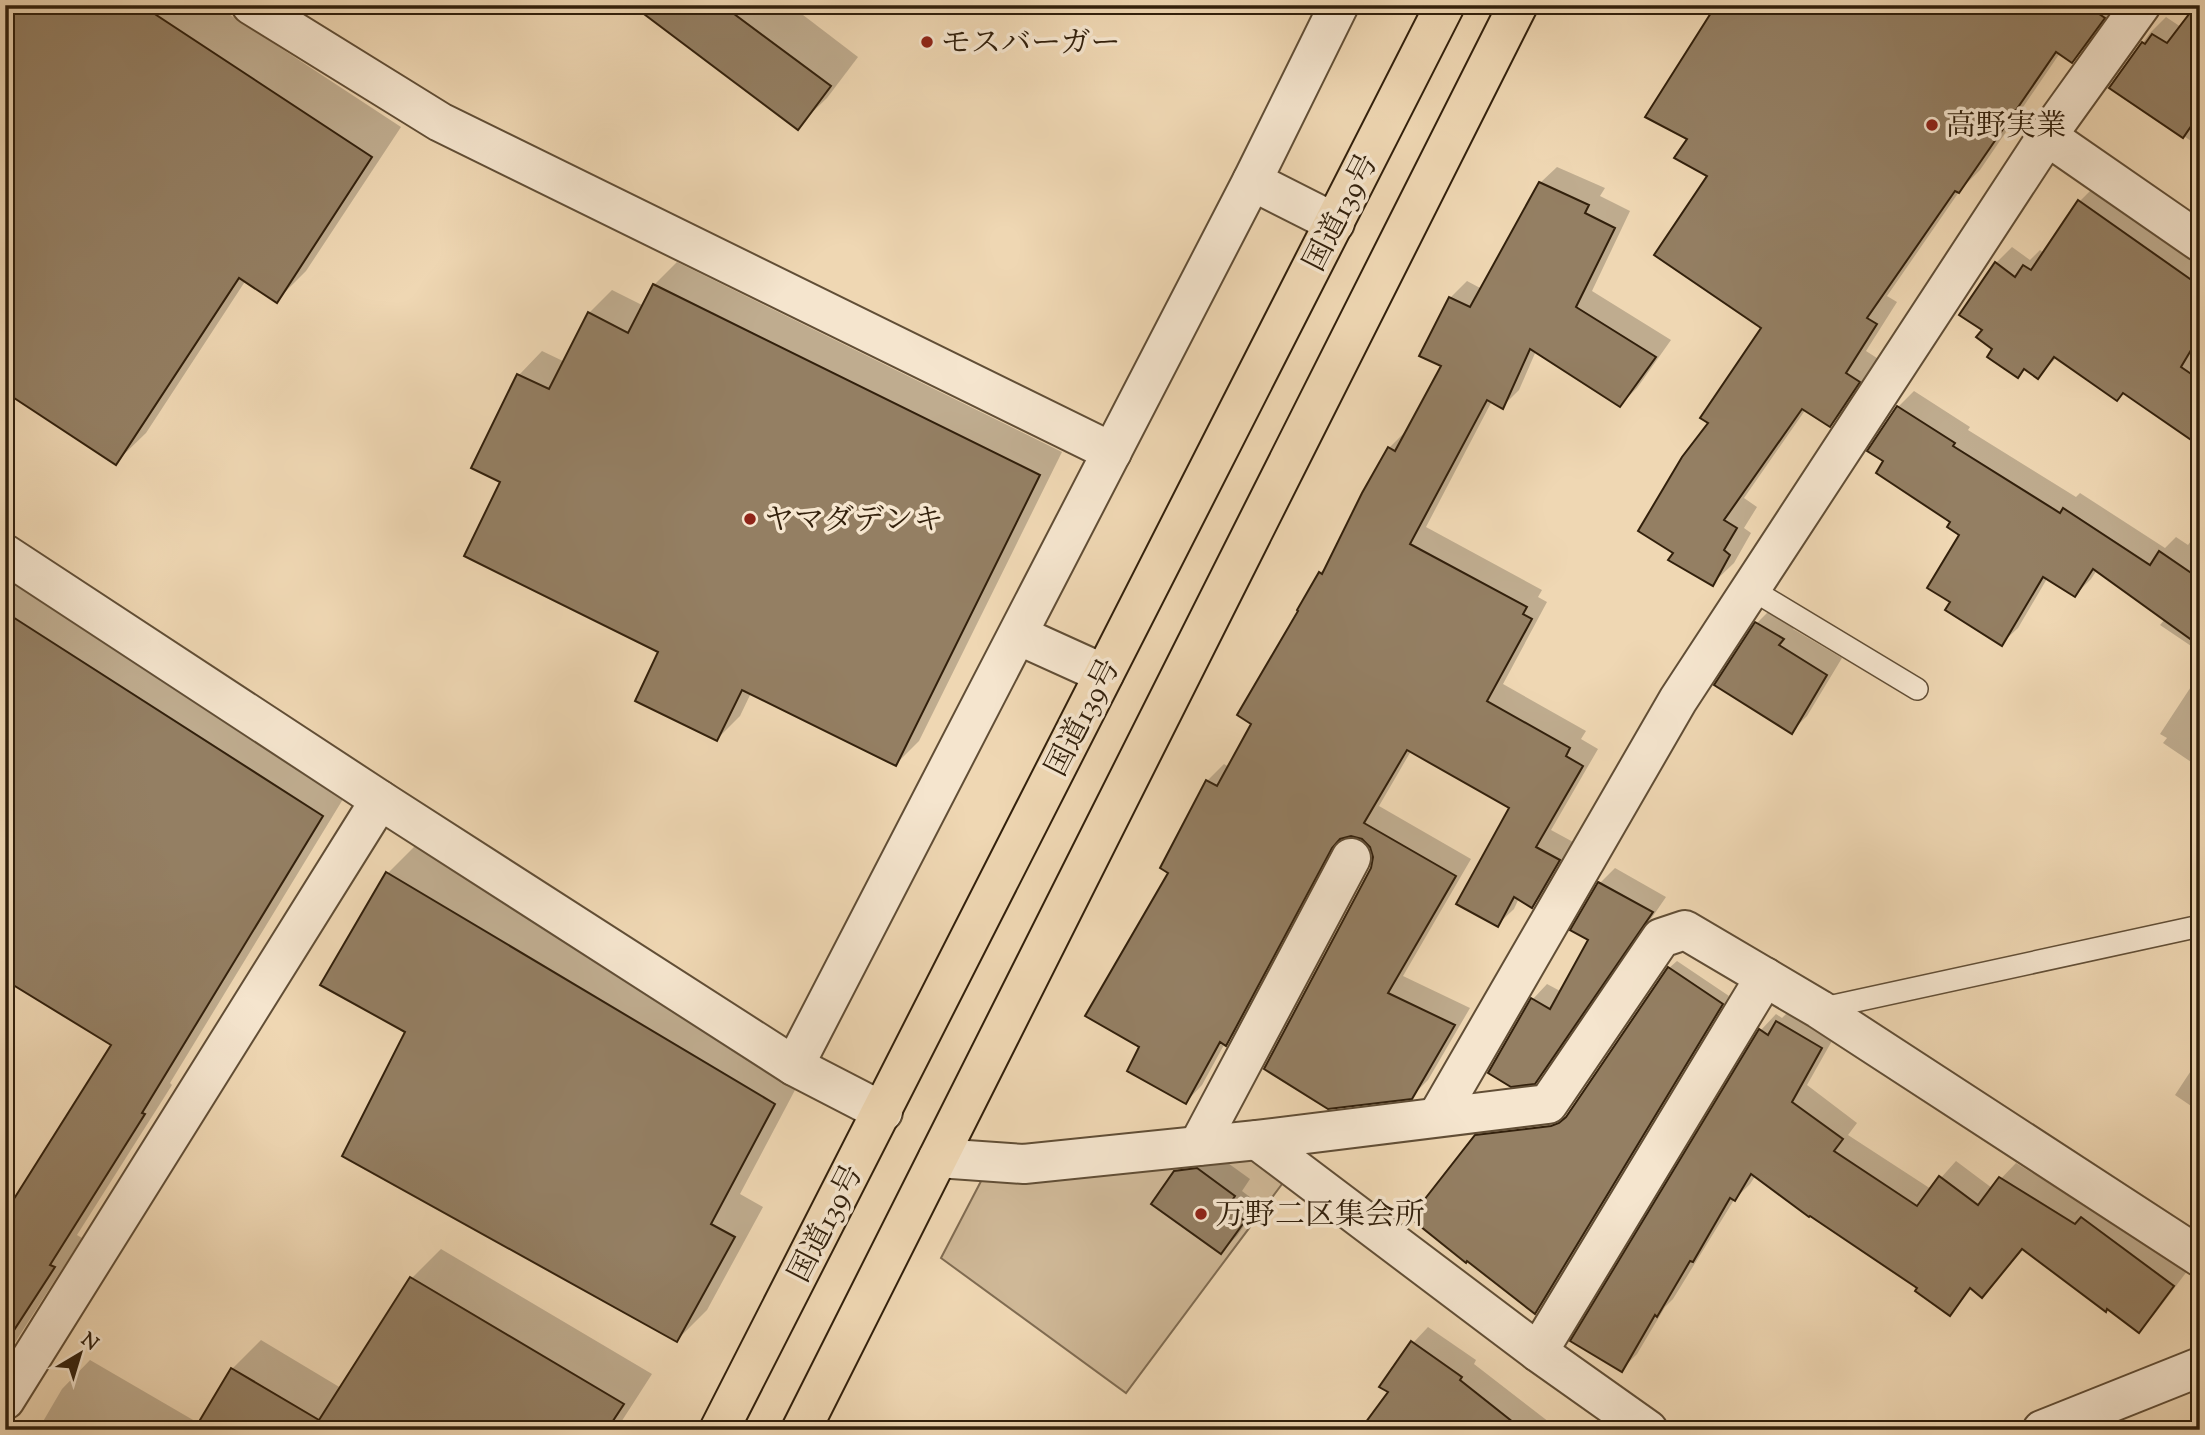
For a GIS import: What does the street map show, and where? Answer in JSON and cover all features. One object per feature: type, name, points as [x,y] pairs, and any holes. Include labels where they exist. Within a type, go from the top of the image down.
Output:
[{"type":"highway","name":"国道139号","points":[[719,1430],[1445,5]]},
{"type":"highway","points":[[801,1430],[1518,5]]},
{"type":"street","points":[[251,5],[304,20],[439,122],[1112,452]]},
{"type":"street","points":[[794,1066],[1252,181],[1339,5]]},
{"type":"street","points":[[1437,1116],[1678,700],[2048,136],[2141,5]]},
{"type":"street","points":[[2048,136],[2200,242]]},
{"type":"street","points":[[1252,181],[1335,223]]},
{"type":"street","points":[[5,554],[380,800],[794,1066],[883,1112]]},
{"type":"street","points":[[1018,635],[1104,674]]},
{"type":"street","points":[[5,1400],[380,800]]},
{"type":"street","points":[[1198,1146],[1351,859]]},
{"type":"street","points":[[938,1158],[1024,1164],[1257,1140],[1548,1104],[1661,938],[1685,930],[1819,1009],[2200,1257]]},
{"type":"street","points":[[1538,1352],[1765,977]]},
{"type":"street","points":[[1257,1140],[1538,1352],[1648,1430]]},
{"type":"street","points":[[2042,1430],[2200,1367]]},
{"type":"lane","points":[[1751,589],[1917,689]]},
{"type":"lane","points":[[1819,1009],[2200,926]]},
{"type":"shaded area","points":[[1257,1140],[1294,1168],[1126,1393],[941,1258],[991,1162]]},
{"type":"building","points":[[5,5],[141,5],[372,157],[277,303],[239,278],[116,465],[5,392]]},
{"type":"building","points":[[632,5],[722,5],[831,86],[798,130]]},
{"type":"building","points":[[1716,5],[2086,5],[2105,18],[2072,63],[2056,52],[1959,193],[1955,191],[1867,318],[1877,324],[1846,373],[1860,382],[1830,427],[1802,409],[1724,520],[1737,528],[1724,550],[1730,555],[1713,586],[1668,560],[1673,553],[1638,531],[1682,457],[1708,423],[1700,418],[1761,328],[1654,255],[1707,176],[1674,158],[1687,139],[1645,117]]},
{"type":"building","points":[[2196,5],[2200,5],[2200,113],[2183,138],[2109,88],[2142,42],[2145,44],[2152,34],[2167,43]]},
{"type":"building","points":[[1539,182],[1589,205],[1585,213],[1615,228],[1576,307],[1656,357],[1620,407],[1530,349],[1503,409],[1487,400],[1410,544],[1527,607],[1523,614],[1532,619],[1487,701],[1570,748],[1566,756],[1583,766],[1536,847],[1560,860],[1532,908],[1514,897],[1498,927],[1456,904],[1509,808],[1407,750],[1364,823],[1456,876],[1388,993],[1455,1025],[1412,1099],[1328,1109],[1264,1069],[1371,868],[1373,857],[1370,847],[1362,839],[1351,836],[1340,839],[1332,848],[1226,1046],[1220,1042],[1186,1104],[1127,1071],[1139,1047],[1085,1016],[1168,873],[1160,868],[1206,780],[1217,786],[1251,724],[1237,715],[1319,572],[1322,574],[1388,447],[1395,451],[1441,366],[1419,356],[1449,297],[1470,307]]},
{"type":"building","points":[[2078,200],[2200,286],[2200,335],[2181,367],[2200,380],[2200,446],[2123,393],[2117,401],[2054,357],[2038,379],[2024,369],[2018,378],[1987,357],[1992,349],[1976,337],[1982,330],[1959,315],[1995,262],[2015,277],[2023,265],[2031,270]]},
{"type":"building","name":"ヤマダデンキ","points":[[653,284],[1040,475],[896,766],[742,690],[717,741],[635,701],[658,652],[464,556],[500,482],[471,468],[517,374],[549,389],[588,312],[628,333]]},
{"type":"building","points":[[1897,406],[1955,443],[1953,446],[2060,513],[2063,508],[2150,565],[2159,551],[2200,579],[2200,646],[2093,569],[2075,597],[2043,577],[2002,646],[1945,610],[1950,602],[1927,588],[1959,535],[1947,527],[1950,522],[1876,473],[1883,461],[1867,451]]},
{"type":"building","points":[[5,612],[323,816],[142,1113],[145,1114],[50,1265],[55,1267],[5,1344],[5,1213],[111,1045],[5,980]]},
{"type":"building","points":[[1755,622],[1784,639],[1779,645],[1827,675],[1792,734],[1714,685]]},
{"type":"building","points":[[386,872],[775,1104],[711,1224],[735,1237],[677,1342],[342,1156],[405,1032],[320,985]]},
{"type":"building","points":[[1598,882],[1653,912],[1535,1084],[1511,1087],[1488,1073],[1531,998],[1550,1009],[1588,940],[1570,930]]},
{"type":"building","points":[[1668,967],[1723,1004],[1535,1314],[1410,1218],[1475,1135],[1551,1126],[1566,1117]]},
{"type":"building","points":[[1776,1021],[1822,1048],[1792,1102],[1843,1139],[1834,1151],[1917,1206],[1939,1176],[1978,1205],[1999,1177],[2075,1224],[2081,1217],[2174,1286],[2139,1333],[2107,1309],[2106,1312],[2022,1249],[1982,1298],[1970,1288],[1950,1316],[1915,1291],[1917,1288],[1809,1217],[1751,1174],[1735,1201],[1730,1198],[1693,1262],[1690,1261],[1657,1317],[1655,1315],[1622,1372],[1570,1341],[1759,1029],[1768,1035]]},
{"type":"building","name":"万野二区集会所","points":[[1197,1168],[1235,1196],[1227,1208],[1245,1221],[1221,1254],[1151,1204],[1174,1171]]},
{"type":"building","points":[[410,1277],[624,1404],[607,1430],[194,1430],[231,1368],[319,1420]]},
{"type":"building","points":[[1411,1341],[1462,1377],[1460,1380],[1523,1430],[1360,1430],[1388,1392],[1379,1387]]},
{"type":"place","name":"モスバーガー","points":[[927,42]]},
{"type":"place","name":"高野実業","points":[[1932,125]]},
{"type":"place","name":"ヤマダデンキ","points":[[750,519]]},
{"type":"place","name":"万野二区集会所","points":[[1201,1214]]}]
